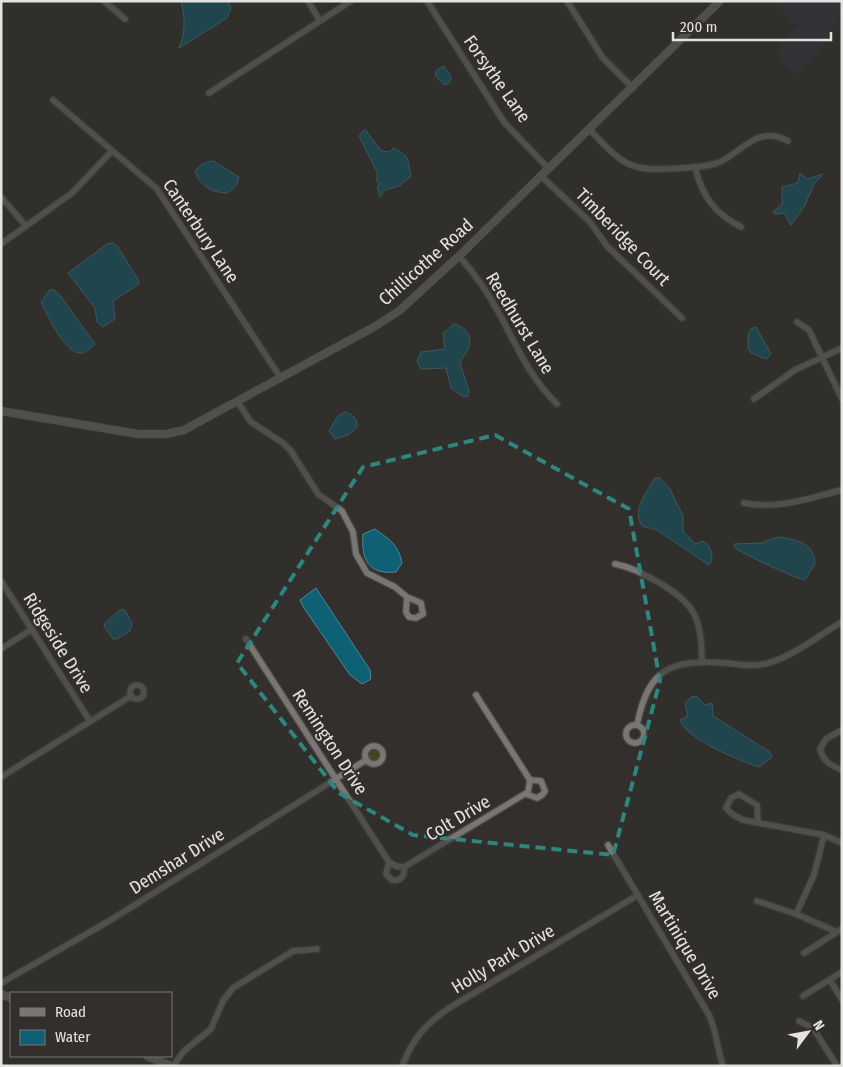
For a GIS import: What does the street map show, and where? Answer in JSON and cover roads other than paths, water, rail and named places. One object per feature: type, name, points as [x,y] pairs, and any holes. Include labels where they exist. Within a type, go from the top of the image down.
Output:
[{"type":"street","points":[[104,1],[125,19]]},
{"type":"street","points":[[308,1],[320,21]]},
{"type":"street","points":[[209,93],[351,1]]},
{"type":"street","name":"Forsythe Lane","points":[[427,1],[504,122],[549,169]]},
{"type":"street","points":[[567,1],[603,58],[633,88]]},
{"type":"street","name":"Chillicothe Road","points":[[1,411],[138,434],[166,434],[184,430],[399,311],[590,130],[720,1]]},
{"type":"street","name":"Canterbury Lane","points":[[53,100],[157,189],[280,377]]},
{"type":"street","points":[[590,130],[616,158],[638,169],[653,170],[718,163],[761,136],[774,135],[788,141]]},
{"type":"street","points":[[1,244],[81,186],[112,151]]},
{"type":"street","points":[[694,167],[700,189],[708,201],[730,221],[741,226]]},
{"type":"street","name":"Timberidge Court","points":[[541,176],[590,222],[607,246],[682,318]]},
{"type":"street","points":[[1,197],[26,226]]},
{"type":"street","name":"Reedhurst Lane","points":[[459,256],[498,311],[520,356],[540,385],[557,404]]},
{"type":"street","points":[[797,322],[809,330],[842,398]]},
{"type":"street","points":[[754,399],[795,370],[842,348]]},
{"type":"street","points":[[237,401],[251,422],[283,443],[291,451],[318,494],[342,511],[353,532],[356,554],[367,573],[395,587],[407,597]]},
{"type":"street","points":[[744,502],[759,506],[780,506],[842,490]]},
{"type":"street","points":[[615,564],[633,568],[687,602],[698,623],[702,661]]},
{"type":"street","name":"Ridgeside Drive","points":[[1,581],[90,721]]},
{"type":"street","points":[[637,725],[641,702],[650,686],[661,673],[672,666],[702,661],[754,666],[770,662],[842,622]]},
{"type":"street","points":[[1,649],[32,629]]},
{"type":"street","name":"Remington Drive","points":[[246,639],[389,862]]},
{"type":"street","points":[[476,695],[530,780],[530,789],[526,794]]},
{"type":"street","points":[[1,777],[131,696]]},
{"type":"street","points":[[842,730],[826,739],[820,749],[827,763],[842,770]]},
{"type":"street","name":"Demshar Drive","points":[[1,983],[109,921],[366,760]]},
{"type":"street","name":"Colt Drive","points":[[389,862],[386,874],[392,880],[399,880],[403,876],[404,867],[526,794],[536,798],[542,795],[545,791],[541,781],[530,780]]},
{"type":"street","points":[[758,822],[757,805],[739,794],[730,798],[726,808],[743,820],[824,835],[842,843]]},
{"type":"street","points":[[796,914],[814,875],[824,835]]},
{"type":"street","name":"Martinique Drive","points":[[608,845],[709,1015],[717,1034],[718,1050],[724,1066]]},
{"type":"street","points":[[389,862],[396,866],[404,867]]},
{"type":"street","name":"Holly Park Drive","points":[[402,1066],[414,1040],[428,1024],[449,1008],[638,895]]},
{"type":"street","points":[[757,901],[839,931]]},
{"type":"street","points":[[804,953],[839,931]]},
{"type":"street","points":[[150,1057],[172,1066],[184,1051],[211,1029],[223,1000],[233,988],[293,951],[316,949]]},
{"type":"street","points":[[802,996],[842,972]]},
{"type":"street","points":[[830,980],[842,1000]]},
{"type":"street","points":[[800,1021],[813,1028],[836,1066]]},
{"type":"water","points":[[181,1],[228,1],[231,8],[227,18],[179,48],[184,24]]},
{"type":"water","points":[[444,66],[451,77],[450,82],[444,85],[435,75],[437,70]]},
{"type":"water","points":[[365,129],[381,151],[389,152],[394,148],[406,156],[408,162],[411,176],[399,186],[385,190],[380,197],[377,187],[381,183],[377,182],[377,172],[359,136]]},
{"type":"water","points":[[213,161],[239,177],[236,186],[227,193],[208,188],[195,172],[202,164]]},
{"type":"water","points":[[800,173],[807,179],[823,174],[814,184],[805,205],[791,225],[784,213],[774,214],[773,212],[782,204],[782,187],[798,183]]},
{"type":"water","points":[[113,243],[118,247],[139,281],[138,285],[113,301],[115,319],[103,327],[97,322],[95,308],[68,273],[107,244]]},
{"type":"water","points":[[50,290],[54,290],[59,294],[95,344],[85,352],[76,352],[69,348],[57,333],[41,302]]},
{"type":"water","points":[[454,324],[465,330],[470,341],[470,345],[460,363],[469,391],[468,396],[464,397],[451,388],[446,368],[421,369],[417,361],[421,352],[445,349],[443,333]]},
{"type":"water","points":[[756,327],[771,354],[766,359],[751,353],[748,349],[748,335],[751,329]]},
{"type":"water","points":[[344,412],[354,416],[357,427],[348,435],[335,439],[329,431],[337,417]]},
{"type":"water","points":[[655,478],[660,478],[670,489],[683,516],[683,531],[695,544],[703,541],[710,549],[712,559],[709,565],[657,530],[642,526],[639,520],[639,508]]},
{"type":"water","points":[[375,529],[389,539],[401,557],[402,563],[396,572],[379,571],[368,564],[365,558],[363,534]]},
{"type":"water","points":[[777,537],[802,543],[811,551],[815,564],[805,580],[768,565],[734,547],[734,544],[762,543]]},
{"type":"water","points":[[316,588],[370,670],[371,679],[362,684],[350,675],[300,600]]},
{"type":"water","points":[[120,610],[125,610],[132,624],[130,631],[117,639],[113,639],[104,626]]},
{"type":"water","points":[[696,696],[705,705],[712,703],[713,716],[770,752],[772,757],[759,767],[739,760],[692,735],[680,720],[688,716],[685,704],[691,697]]}]
